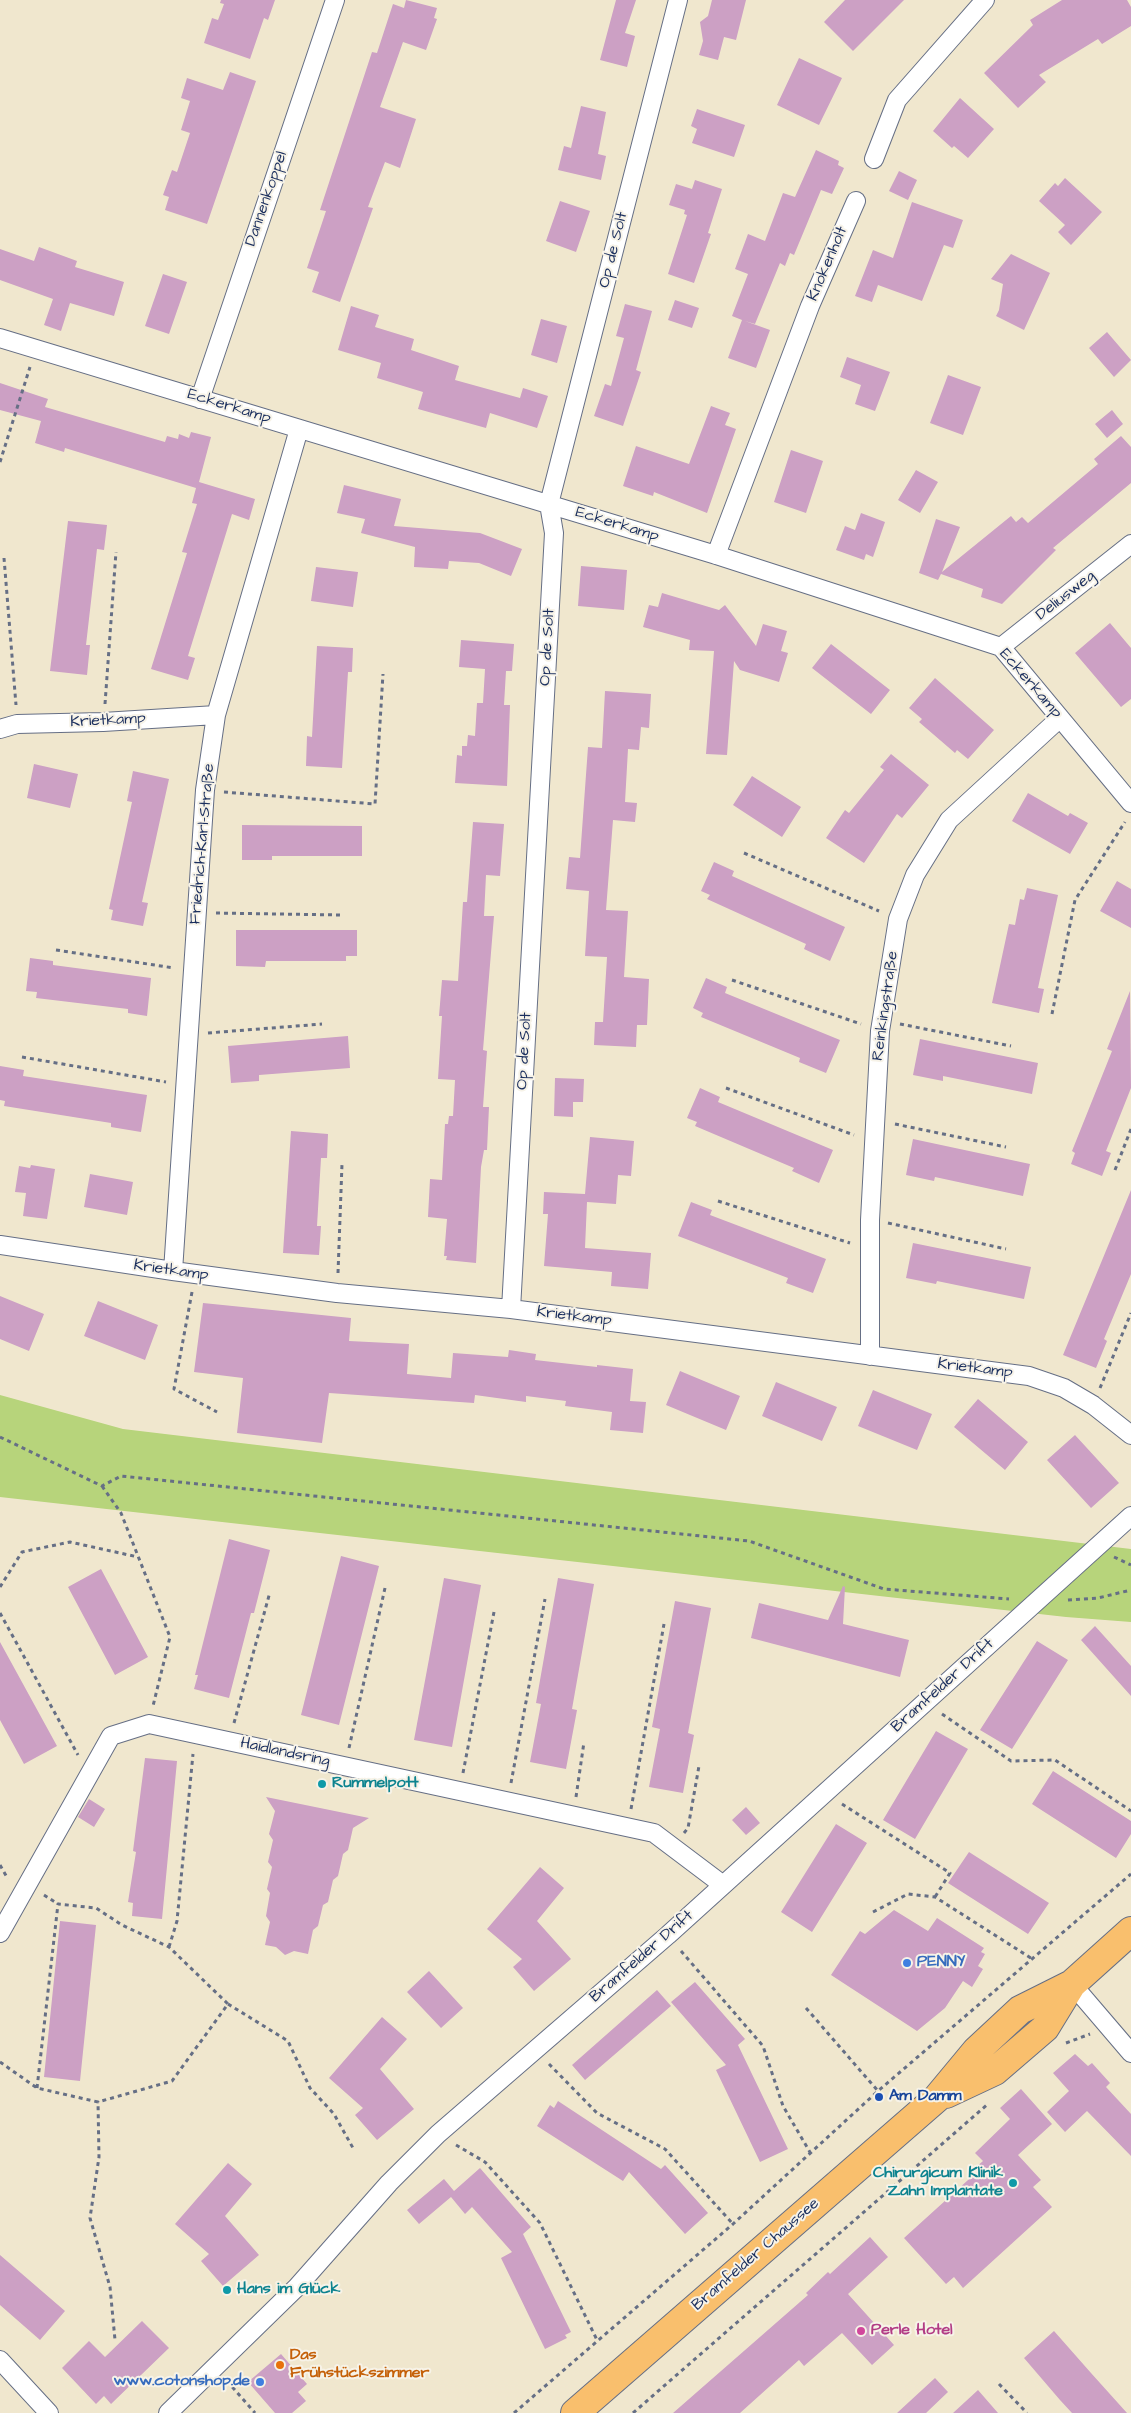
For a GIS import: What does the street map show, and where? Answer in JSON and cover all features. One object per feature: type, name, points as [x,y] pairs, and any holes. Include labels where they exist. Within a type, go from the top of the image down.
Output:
[{"type":"main road","name":"Bramfelder Chaussee","points":[[575,2413],[937,2098],[976,2051],[1020,2010],[1072,1984],[1131,1931]]},
{"type":"street","name":"Dannenkoppel","points":[[200,399],[335,0]]},
{"type":"street","name":"Op de Solt","points":[[511,1309],[554,533],[549,504],[678,0]]},
{"type":"street","points":[[874,160],[897,100],[985,0]]},
{"type":"street","name":"Knokenholt","points":[[716,555],[810,306],[856,201]]},
{"type":"street","name":"Eckerkamp","points":[[0,338],[716,555],[1001,647],[1131,803]]},
{"type":"street","name":"Friedrich-Karl-Straße","points":[[173,1271],[205,790],[216,715],[299,429]]},
{"type":"street","name":"Deliusweg","points":[[1001,647],[1131,544]]},
{"type":"street","name":"Krietkamp","points":[[0,729],[18,724],[103,722],[216,715]]},
{"type":"street","name":"Reinkingstraße","points":[[870,1356],[870,1220],[875,1119],[881,1026],[898,920],[915,875],[949,820],[1060,718]]},
{"type":"street","name":"Krietkamp","points":[[0,1245],[337,1293],[511,1309],[1029,1376],[1064,1388],[1093,1405],[1131,1435]]},
{"type":"street","name":"Bramfelder Drift","points":[[168,2413],[298,2287],[389,2183],[438,2134],[668,1935],[1131,1516]]},
{"type":"street","name":"Haidlandsring","points":[[0,1933],[111,1736],[149,1724],[654,1833],[723,1885]]},
{"type":"street","points":[[1072,1984],[1131,2054]]},
{"type":"street","points":[[0,2360],[49,2413]]},
{"type":"path","points":[[0,462],[36,349]]},
{"type":"path","points":[[103,722],[116,552]]},
{"type":"path","points":[[4,558],[18,724]]},
{"type":"path","points":[[205,790],[375,804],[383,674]]},
{"type":"path","points":[[1052,1014],[1075,900],[1125,822],[1131,816]]},
{"type":"path","points":[[744,853],[898,920]]},
{"type":"path","points":[[197,913],[341,915]]},
{"type":"path","points":[[56,950],[194,971]]},
{"type":"path","points":[[732,980],[881,1026],[1011,1046]]},
{"type":"path","points":[[190,1034],[322,1024]]},
{"type":"path","points":[[22,1057],[186,1086]]},
{"type":"path","points":[[726,1088],[874,1142]]},
{"type":"path","points":[[875,1119],[1006,1147]]},
{"type":"path","points":[[1114,1170],[1131,1129]]},
{"type":"path","points":[[337,1293],[342,1164]]},
{"type":"path","points":[[718,1200],[870,1250]]},
{"type":"path","points":[[870,1220],[1006,1249]]},
{"type":"path","points":[[196,1274],[174,1388],[217,1412]]},
{"type":"path","points":[[1093,1405],[1131,1313]]},
{"type":"path","points":[[0,1437],[102,1486],[121,1513],[170,1637],[149,1724]]},
{"type":"path","points":[[102,1486],[121,1476],[749,1541],[884,1589],[1036,1601],[1098,1598],[1131,1590]]},
{"type":"path","points":[[0,1587],[22,1552],[70,1542],[138,1557]]},
{"type":"path","points":[[344,1765],[385,1588]]},
{"type":"path","points":[[229,1741],[270,1592]]},
{"type":"path","points":[[508,1801],[545,1599]]},
{"type":"path","points":[[460,1790],[494,1612]]},
{"type":"path","points":[[0,1613],[90,1775]]},
{"type":"path","points":[[628,1827],[664,1624]]},
{"type":"path","points":[[925,1702],[1011,1761],[1055,1760],[1131,1810]]},
{"type":"path","points":[[169,1947],[177,1921],[195,1733]]},
{"type":"path","points":[[573,1815],[584,1742]]},
{"type":"path","points":[[673,1847],[688,1828],[698,1766]]},
{"type":"path","points":[[825,1793],[950,1873],[934,1897]]},
{"type":"path","points":[[514,2413],[733,2224],[878,2091],[1034,1960],[1131,1874]]},
{"type":"path","points":[[873,1912],[908,1894],[934,1897],[1034,1960]]},
{"type":"path","points":[[37,2088],[58,1904],[96,1908],[122,1926],[169,1947],[228,2004],[288,2041],[310,2088],[334,2114],[353,2148]]},
{"type":"path","points":[[668,1935],[763,2046],[783,2106],[811,2154]]},
{"type":"path","points":[[0,2062],[37,2088],[98,2102],[172,2081],[228,2004]]},
{"type":"path","points":[[806,2008],[878,2091]]},
{"type":"path","points":[[1063,2044],[1090,2035]]},
{"type":"path","points":[[536,2050],[597,2113],[664,2149],[733,2224]]},
{"type":"path","points":[[98,2102],[99,2157],[90,2218],[110,2287],[115,2340]]},
{"type":"path","points":[[633,2413],[989,2103]]},
{"type":"path","points":[[438,2134],[485,2162],[540,2223],[597,2340]]},
{"type":"path","points":[[215,2367],[255,2413]]},
{"type":"path","points":[[999,2384],[1027,2413]]},
{"type":"green space","points":[[0,1395],[123,1429],[1131,1549],[1131,1622],[1066,1617],[0,1497]]},
{"type":"building","points":[[221,0],[275,0],[268,20],[264,18],[250,59],[204,43],[212,18],[218,20],[224,4],[220,3]]},
{"type":"building","points":[[406,0],[437,8],[434,18],[437,19],[426,50],[403,42],[380,107],[416,119],[400,168],[385,162],[368,207],[373,208],[340,302],[312,292],[319,272],[307,268],[326,211],[320,210],[372,52],[377,53],[393,4],[404,8]]},
{"type":"building","points":[[616,0],[636,0],[625,33],[635,36],[627,67],[600,60]]},
{"type":"building","points":[[712,0],[746,0],[736,40],[724,37],[718,60],[699,55],[703,41],[700,22],[708,16]]},
{"type":"building","points":[[845,0],[904,0],[853,51],[824,22]]},
{"type":"building","points":[[1062,0],[1127,0],[1131,7],[1131,26],[1102,44],[1098,39],[1039,75],[1046,82],[1018,108],[984,73],[1033,25],[1030,20]]},
{"type":"building","points":[[799,58],[842,78],[819,125],[777,105]]},
{"type":"building","points":[[230,72],[256,81],[207,224],[165,210],[169,197],[163,195],[172,170],[177,172],[190,133],[181,130],[190,101],[181,98],[187,78],[223,90]]},
{"type":"building","points":[[960,98],[994,129],[968,158],[954,146],[952,148],[933,131]]},
{"type":"building","points":[[581,106],[606,112],[598,154],[606,156],[601,180],[558,170],[564,146],[571,148]]},
{"type":"building","points":[[697,109],[745,125],[734,157],[692,143],[697,129],[691,126]]},
{"type":"building","points":[[816,150],[839,161],[838,165],[844,168],[832,194],[821,190],[794,255],[790,253],[785,266],[780,263],[755,324],[745,321],[770,330],[756,368],[728,358],[742,320],[732,316],[748,274],[735,269],[748,234],[765,241],[783,193],[795,197]]},
{"type":"building","points":[[899,171],[917,180],[908,200],[889,191]]},
{"type":"building","points":[[1065,178],[1102,212],[1071,245],[1058,232],[1065,225],[1039,201],[1055,183],[1058,186]]},
{"type":"building","points":[[695,180],[722,189],[708,233],[711,234],[694,283],[668,274],[687,215],[684,214],[685,210],[669,205],[676,184],[692,189]]},
{"type":"building","points":[[560,201],[590,211],[576,252],[546,241]]},
{"type":"building","points":[[912,202],[963,220],[953,248],[944,245],[922,301],[878,285],[872,302],[855,296],[873,250],[893,258]]},
{"type":"building","points":[[39,247],[77,261],[75,267],[124,282],[114,316],[70,303],[61,331],[44,325],[53,299],[0,280],[0,249],[34,261]]},
{"type":"building","points":[[1011,254],[1050,273],[1024,330],[996,316],[999,310],[1003,284],[991,279]]},
{"type":"building","points":[[163,274],[187,282],[169,334],[145,326]]},
{"type":"building","points":[[675,300],[699,308],[692,328],[668,320]]},
{"type":"building","points":[[625,304],[652,311],[636,370],[641,372],[623,426],[594,416],[605,384],[611,386],[624,338],[616,336]]},
{"type":"building","points":[[351,306],[379,315],[375,327],[414,339],[411,350],[459,366],[455,380],[520,398],[523,388],[548,396],[537,428],[490,413],[486,428],[418,409],[423,392],[377,378],[381,363],[338,350]]},
{"type":"building","points":[[541,319],[567,326],[557,363],[531,355]]},
{"type":"building","points":[[1107,332],[1131,360],[1114,377],[1089,348]]},
{"type":"building","points":[[847,357],[890,372],[875,411],[855,404],[861,385],[840,377]]},
{"type":"building","points":[[948,375],[981,387],[963,435],[930,423]]},
{"type":"building","points":[[0,383],[48,399],[45,407],[165,442],[167,436],[178,439],[179,434],[189,438],[191,432],[211,437],[199,482],[255,499],[249,520],[232,514],[188,656],[195,658],[188,680],[151,669],[187,553],[182,552],[197,504],[192,503],[196,488],[65,448],[64,452],[35,443],[41,421],[0,410]]},
{"type":"building","points":[[711,406],[730,413],[725,425],[736,429],[707,513],[654,492],[653,496],[623,486],[636,446],[689,464]]},
{"type":"building","points":[[1112,410],[1123,424],[1107,438],[1095,424]]},
{"type":"building","points":[[1121,436],[1131,447],[1131,483],[1053,548],[1056,550],[1002,604],[981,597],[983,589],[941,574],[938,580],[919,573],[936,519],[960,527],[942,572],[1011,516],[1016,522],[1022,517],[1028,523],[1098,464],[1094,459]]},
{"type":"building","points":[[791,450],[823,461],[806,513],[774,502]]},
{"type":"building","points":[[916,470],[938,482],[920,513],[898,500]]},
{"type":"building","points":[[344,485],[401,499],[394,526],[480,533],[522,549],[511,576],[479,563],[449,561],[448,569],[414,567],[415,547],[361,533],[365,519],[337,513]]},
{"type":"building","points":[[861,513],[885,522],[873,557],[866,554],[864,560],[836,550],[845,526],[855,530]]},
{"type":"building","points":[[68,521],[107,525],[104,550],[97,549],[86,645],[90,645],[87,675],[50,671]]},
{"type":"building","points":[[581,566],[627,570],[624,610],[578,606]]},
{"type":"building","points":[[316,567],[358,572],[353,607],[311,601]]},
{"type":"building","points":[[662,593],[719,610],[725,605],[756,646],[763,624],[787,631],[781,651],[788,653],[779,682],[740,670],[734,661],[727,755],[706,754],[714,651],[689,650],[690,640],[643,627],[649,605],[658,607]]},
{"type":"building","points":[[1110,623],[1131,648],[1131,699],[1121,707],[1075,653]]},
{"type":"building","points":[[461,640],[514,644],[512,671],[506,671],[504,705],[510,705],[507,786],[455,783],[457,755],[462,756],[462,746],[467,746],[468,735],[475,736],[477,703],[483,703],[485,669],[459,667]]},
{"type":"building","points":[[831,644],[890,690],[871,714],[812,668]]},
{"type":"building","points":[[317,646],[353,648],[352,672],[348,672],[342,768],[306,766],[307,736],[312,737]]},
{"type":"building","points":[[935,678],[994,730],[968,759],[957,750],[955,753],[919,722],[922,719],[909,708]]},
{"type":"building","points":[[605,691],[651,694],[649,728],[641,727],[639,750],[628,749],[625,802],[637,803],[635,822],[613,820],[606,910],[628,911],[624,977],[649,979],[647,1025],[637,1025],[636,1047],[594,1045],[595,1022],[603,1022],[607,957],[585,956],[589,891],[566,889],[569,857],[580,858],[588,747],[602,748]]},
{"type":"building","points":[[891,754],[929,785],[902,818],[897,814],[864,863],[826,838],[845,810],[849,813],[884,770],[880,767]]},
{"type":"building","points":[[34,764],[78,774],[70,808],[27,798]]},
{"type":"building","points":[[133,771],[169,779],[142,902],[148,903],[143,926],[111,920],[113,910],[109,909],[132,802],[127,801]]},
{"type":"building","points":[[752,776],[801,807],[782,837],[733,805]]},
{"type":"building","points":[[1028,793],[1068,816],[1070,813],[1088,823],[1070,854],[1012,821]]},
{"type":"building","points":[[473,822],[504,824],[500,876],[486,875],[484,916],[494,916],[483,1050],[487,1051],[483,1107],[489,1107],[487,1150],[484,1150],[481,1167],[476,1263],[446,1260],[447,1256],[444,1256],[447,1219],[428,1217],[430,1179],[442,1180],[445,1124],[448,1124],[449,1116],[453,1116],[455,1080],[438,1079],[442,1016],[439,1016],[442,980],[458,981],[463,902],[467,902]]},
{"type":"building","points":[[242,825],[362,826],[362,856],[272,856],[272,860],[242,860]]},
{"type":"building","points":[[714,862],[734,871],[732,876],[845,927],[830,961],[804,949],[806,944],[707,899],[710,895],[701,891]]},
{"type":"building","points":[[1117,881],[1131,889],[1131,928],[1100,911]]},
{"type":"building","points":[[1027,888],[1058,895],[1038,988],[1044,989],[1039,1013],[992,1003],[1009,924],[1015,925],[1020,899],[1024,900]]},
{"type":"building","points":[[236,930],[357,930],[357,956],[346,956],[346,961],[266,961],[265,967],[236,966]]},
{"type":"building","points":[[30,958],[53,961],[53,965],[151,978],[147,1016],[128,1013],[128,1009],[36,998],[37,992],[26,991]]},
{"type":"building","points":[[706,978],[727,987],[725,993],[840,1040],[826,1073],[799,1062],[800,1058],[701,1017],[703,1013],[693,1008]]},
{"type":"building","points":[[1130,991],[1131,1088],[1106,1151],[1111,1153],[1102,1176],[1071,1164],[1075,1153],[1072,1151],[1112,1051],[1107,1049]]},
{"type":"building","points":[[348,1036],[350,1068],[259,1075],[259,1081],[231,1083],[228,1046]]},
{"type":"building","points":[[920,1039],[1038,1063],[1032,1094],[943,1076],[943,1081],[913,1075]]},
{"type":"building","points":[[0,1066],[24,1070],[23,1076],[147,1095],[141,1132],[111,1127],[111,1123],[4,1106],[5,1101],[0,1100]]},
{"type":"building","points":[[555,1078],[584,1079],[583,1102],[573,1102],[573,1117],[554,1116]]},
{"type":"building","points":[[700,1088],[720,1097],[718,1102],[833,1150],[819,1183],[792,1171],[794,1168],[695,1126],[697,1122],[687,1118]]},
{"type":"building","points":[[291,1131],[328,1134],[327,1158],[321,1158],[317,1226],[321,1226],[319,1255],[283,1253]]},
{"type":"building","points":[[590,1137],[634,1141],[631,1176],[618,1175],[616,1204],[587,1202],[585,1248],[651,1253],[648,1289],[611,1286],[612,1272],[544,1266],[548,1214],[543,1214],[544,1192],[585,1194]]},
{"type":"building","points":[[913,1139],[1030,1164],[1023,1196],[935,1177],[934,1181],[906,1175]]},
{"type":"building","points":[[31,1165],[55,1169],[47,1219],[23,1216],[26,1193],[15,1192],[19,1166],[30,1168]]},
{"type":"building","points":[[90,1174],[133,1182],[127,1215],[84,1207]]},
{"type":"building","points":[[1131,1190],[1131,1274],[1104,1339],[1107,1341],[1096,1368],[1063,1355]]},
{"type":"building","points":[[691,1202],[712,1210],[710,1215],[826,1259],[813,1293],[786,1283],[788,1278],[678,1236]]},
{"type":"building","points":[[913,1243],[1031,1267],[1024,1299],[937,1281],[936,1284],[906,1278]]},
{"type":"building","points":[[0,1296],[44,1314],[29,1351],[0,1339]]},
{"type":"building","points":[[98,1301],[158,1325],[145,1360],[84,1336]]},
{"type":"building","points":[[203,1303],[351,1318],[349,1341],[409,1344],[407,1374],[451,1378],[453,1353],[508,1357],[509,1350],[536,1354],[535,1360],[633,1369],[630,1401],[646,1402],[643,1433],[610,1430],[612,1412],[565,1406],[566,1401],[526,1396],[526,1402],[475,1395],[474,1403],[329,1393],[322,1443],[237,1433],[243,1378],[194,1372]]},
{"type":"building","points":[[680,1371],[740,1396],[726,1430],[666,1405]]},
{"type":"building","points":[[776,1382],[837,1407],[822,1441],[762,1416]]},
{"type":"building","points":[[873,1390],[932,1414],[917,1450],[858,1426]]},
{"type":"building","points":[[978,1399],[1028,1442],[1005,1470],[954,1427]]},
{"type":"building","points":[[1075,1435],[1119,1483],[1091,1508],[1047,1460]]},
{"type":"building","points":[[229,1539],[270,1550],[229,1698],[194,1689],[198,1675],[195,1675]]},
{"type":"building","points":[[341,1556],[379,1566],[339,1725],[301,1715]]},
{"type":"building","points":[[101,1569],[148,1657],[115,1675],[68,1587]]},
{"type":"building","points":[[444,1578],[481,1585],[452,1747],[414,1740]]},
{"type":"building","points":[[558,1578],[594,1584],[572,1709],[577,1710],[566,1769],[530,1762],[541,1704],[536,1703]]},
{"type":"building","points":[[843,1586],[845,1587],[843,1624],[909,1640],[900,1677],[751,1638],[759,1603],[828,1620]]},
{"type":"building","points":[[675,1601],[711,1608],[688,1733],[694,1735],[683,1793],[649,1787],[660,1729],[652,1727]]},
{"type":"building","points":[[1095,1626],[1131,1666],[1131,1696],[1081,1640]]},
{"type":"building","points":[[1037,1641],[1068,1660],[1012,1749],[980,1730]]},
{"type":"building","points":[[0,1642],[57,1746],[24,1764],[0,1720]]},
{"type":"building","points":[[936,1731],[968,1749],[915,1839],[883,1820]]},
{"type":"building","points":[[145,1758],[177,1761],[162,1919],[132,1916],[133,1903],[128,1902],[136,1852],[133,1851]]},
{"type":"building","points":[[1053,1771],[1131,1821],[1131,1834],[1116,1858],[1032,1804]]},
{"type":"building","points":[[266,1797],[369,1818],[353,1828],[348,1850],[343,1854],[338,1876],[333,1880],[328,1902],[323,1905],[318,1926],[313,1930],[308,1954],[294,1951],[285,1955],[276,1947],[265,1945],[270,1922],[266,1916],[270,1893],[267,1889],[272,1867],[268,1862],[273,1840],[269,1834],[275,1811]]},
{"type":"building","points":[[89,1799],[105,1809],[94,1827],[78,1817]]},
{"type":"building","points":[[746,1807],[760,1823],[746,1835],[732,1820]]},
{"type":"building","points":[[836,1824],[867,1843],[812,1932],[781,1912]]},
{"type":"building","points":[[969,1852],[1049,1903],[1028,1934],[948,1883]]},
{"type":"building","points":[[540,1867],[564,1888],[537,1921],[571,1959],[534,1991],[513,1967],[522,1959],[487,1929]]},
{"type":"building","name":"PENNY","points":[[894,1910],[928,1931],[937,1918],[984,1948],[981,1952],[985,1954],[978,1966],[983,1969],[972,1987],[963,1981],[945,2008],[917,2031],[831,1975],[860,1931],[865,1934]]},
{"type":"building","points":[[60,1921],[96,1925],[80,2081],[44,2077]]},
{"type":"building","points":[[429,1971],[463,2008],[441,2028],[407,1992]]},
{"type":"building","points":[[695,1982],[745,2039],[738,2045],[788,2149],[760,2162],[716,2070],[726,2065],[671,2002]]},
{"type":"building","points":[[657,1990],[671,2006],[585,2080],[572,2065]]},
{"type":"building","points":[[382,2017],[407,2039],[380,2069],[414,2109],[377,2140],[355,2115],[363,2108],[329,2078]]},
{"type":"building","points":[[1075,2054],[1088,2066],[1092,2063],[1110,2083],[1106,2087],[1131,2114],[1131,2156],[1087,2111],[1065,2132],[1047,2112],[1069,2091],[1053,2073]]},
{"type":"building","points":[[1021,2089],[1052,2124],[1018,2155],[1041,2180],[1033,2187],[1052,2207],[963,2288],[954,2277],[946,2284],[904,2238],[978,2171],[975,2168],[983,2161],[975,2153],[1010,2119],[1000,2108]]},
{"type":"building","points":[[558,2101],[661,2169],[665,2165],[708,2213],[685,2234],[629,2172],[623,2181],[537,2126],[550,2105],[554,2108]]},
{"type":"building","points":[[228,2163],[252,2184],[225,2216],[259,2255],[223,2286],[201,2261],[209,2254],[175,2224]]},
{"type":"building","points":[[480,2168],[531,2227],[523,2234],[571,2332],[565,2335],[567,2338],[545,2349],[501,2258],[512,2252],[472,2207],[465,2214],[451,2197],[419,2224],[407,2210],[444,2179],[454,2191]]},
{"type":"building","points":[[870,2237],[888,2257],[848,2294],[894,2345],[872,2365],[842,2333],[804,2366],[799,2360],[740,2413],[673,2413],[808,2295],[806,2293],[828,2272],[830,2274]]},
{"type":"building","points":[[0,2255],[65,2311],[40,2340],[0,2305]]},
{"type":"building","points":[[142,2321],[169,2348],[111,2404],[104,2396],[96,2404],[62,2368],[89,2341],[105,2357]]},
{"type":"building","points":[[1054,2331],[1127,2413],[1072,2413],[1060,2400],[1024,2358]]},
{"type":"building","points":[[281,2354],[307,2384],[298,2392],[306,2401],[292,2413],[275,2413],[248,2382]]},
{"type":"building","points":[[935,2378],[948,2392],[926,2413],[897,2413]]},
{"type":"building","points":[[978,2390],[998,2413],[953,2413]]},
{"type":"place","name":"Rummelpott","points":[[322,1784]]},
{"type":"place","name":"PENNY","points":[[907,1963]]},
{"type":"place","name":"Am Damm","points":[[879,2097]]},
{"type":"place","name":"Chirurgicum Klinik Zahn Implantate","points":[[1013,2183]]},
{"type":"place","name":"Hans im Glück","points":[[227,2290]]},
{"type":"place","name":"Perle Hotel","points":[[861,2331]]},
{"type":"place","name":"Das Frühstückszimmer","points":[[280,2365]]},
{"type":"place","name":"www.cotonshop.de","points":[[260,2382]]}]
